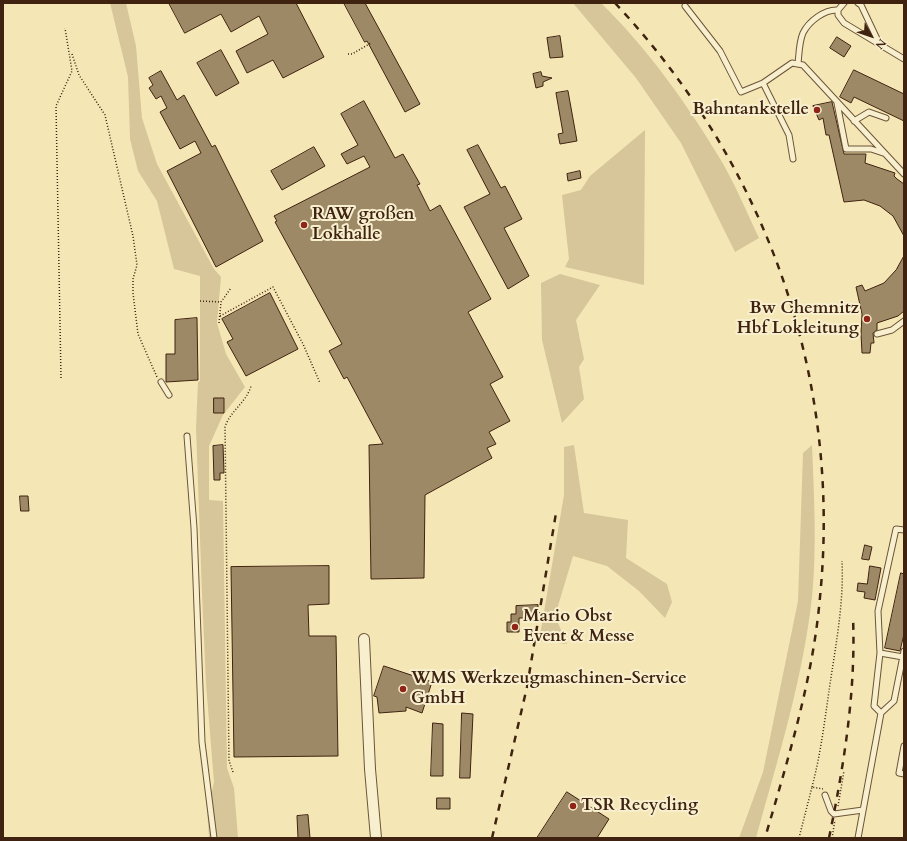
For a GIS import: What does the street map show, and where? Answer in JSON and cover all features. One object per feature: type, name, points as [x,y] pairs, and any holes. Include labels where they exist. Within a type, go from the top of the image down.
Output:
[{"type":"street","points":[[364,639],[370,769],[376,838]]},
{"type":"lane","points":[[844,3],[838,10],[838,15],[844,23],[904,59]]},
{"type":"lane","points":[[858,3],[861,4],[879,44]]},
{"type":"lane","points":[[685,6],[720,51],[741,92],[763,83],[792,63],[803,65],[885,154],[904,172]]},
{"type":"lane","points":[[798,64],[803,34],[810,24],[830,9],[838,10]]},
{"type":"lane","points":[[763,83],[789,135],[793,159]]},
{"type":"lane","points":[[837,102],[846,149],[872,149],[885,154]]},
{"type":"lane","points":[[854,121],[869,112],[886,118]]},
{"type":"lane","points":[[877,334],[892,330],[904,321]]},
{"type":"lane","points":[[161,382],[169,395]]},
{"type":"lane","points":[[187,436],[194,528],[202,742],[214,838]]},
{"type":"lane","points":[[881,713],[874,706],[880,653],[878,611],[896,529],[904,530]]},
{"type":"lane","points":[[858,838],[881,713],[894,702],[904,651]]},
{"type":"lane","points":[[880,653],[903,657]]},
{"type":"lane","points":[[904,746],[899,773],[904,774]]},
{"type":"lane","points":[[825,795],[831,812],[836,813],[863,810]]},
{"type":"path","points":[[65,28],[70,50],[79,75],[105,115],[133,236],[137,265],[133,279],[133,293],[138,334],[150,363],[161,382]]},
{"type":"path","points":[[348,54],[352,54],[371,43]]},
{"type":"path","points":[[61,378],[56,106],[72,71],[70,50]]},
{"type":"path","points":[[220,316],[273,287],[303,344],[320,383]]},
{"type":"path","points":[[219,323],[221,302],[231,288]]},
{"type":"path","points":[[200,301],[221,302]]},
{"type":"path","points":[[233,772],[229,761],[225,427],[228,417],[235,411],[248,394],[250,386]]},
{"type":"path","points":[[799,838],[820,755],[840,610],[842,562]]},
{"type":"path","points":[[832,838],[844,771]]},
{"type":"path","points":[[812,787],[822,789],[825,795]]},
{"type":"shaded area","points":[[110,3],[126,3],[136,46],[142,118],[157,164],[214,269],[221,277],[217,323],[226,354],[245,387],[223,415],[209,446],[209,500],[223,501],[227,768],[234,788],[238,838],[209,838],[206,794],[212,791],[214,782],[206,684],[196,428],[198,382],[200,381],[200,276],[174,269],[157,201],[138,171],[130,139],[128,77]]},
{"type":"shaded area","points":[[573,3],[601,3],[651,58],[681,99],[722,162],[737,190],[759,238],[735,252],[681,143],[636,78]]},
{"type":"shaded area","points":[[645,130],[644,285],[565,267],[569,259],[562,195],[581,190],[590,176]]},
{"type":"shaded area","points":[[560,274],[600,285],[576,320],[584,359],[579,367],[584,399],[562,423],[542,340],[541,283]]},
{"type":"shaded area","points":[[574,445],[584,513],[628,520],[626,558],[667,584],[672,602],[665,618],[639,591],[607,566],[573,556],[555,616],[567,644],[539,641],[564,495],[564,447]]},
{"type":"shaded area","points":[[812,445],[815,521],[814,578],[803,658],[789,718],[756,838],[739,838],[763,772],[798,601],[803,453]]},
{"type":"building","points":[[169,3],[296,3],[324,57],[283,78],[273,60],[247,73],[236,51],[268,34],[259,16],[231,32],[221,14],[185,33]]},
{"type":"building","points":[[344,3],[365,3],[420,104],[405,112],[367,41],[365,42]]},
{"type":"building","points":[[560,36],[563,57],[550,58],[547,38]]},
{"type":"building","points":[[837,37],[851,46],[844,57],[830,48]]},
{"type":"building","points":[[221,50],[239,83],[216,96],[197,63]]},
{"type":"building","points":[[854,70],[904,94],[904,121],[854,97],[851,103],[840,97]]},
{"type":"building","points":[[161,71],[177,100],[184,95],[212,147],[215,145],[263,241],[216,267],[167,171],[201,153],[195,141],[180,149],[160,112],[167,108],[161,96],[156,99],[149,88],[153,85],[149,78]]},
{"type":"building","points":[[541,72],[542,76],[552,78],[543,82],[543,86],[536,88],[533,74]]},
{"type":"building","points":[[568,91],[577,141],[560,144],[558,134],[563,133],[556,93]]},
{"type":"building","points":[[364,101],[395,158],[403,154],[420,184],[417,185],[430,211],[440,205],[491,299],[468,312],[503,377],[490,384],[510,421],[489,432],[496,444],[487,448],[492,458],[425,495],[424,578],[371,579],[369,445],[383,444],[347,377],[344,379],[329,351],[342,344],[275,222],[277,221],[274,216],[370,167],[364,156],[347,164],[341,154],[358,145],[341,114]]},
{"type":"building","points":[[832,102],[844,154],[866,154],[865,163],[895,173],[894,176],[904,184],[904,236],[893,216],[880,206],[864,200],[844,202],[829,135],[826,135],[823,118],[819,120],[813,106]]},
{"type":"building","points":[[478,145],[501,188],[505,186],[522,219],[504,228],[529,276],[508,289],[464,207],[490,194],[467,150]]},
{"type":"building","points":[[314,147],[325,166],[282,190],[271,171]]},
{"type":"building","points":[[580,171],[581,178],[568,181],[567,174]]},
{"type":"building","points":[[904,256],[904,311],[898,316],[877,323],[877,330],[873,333],[874,343],[871,343],[870,353],[862,353],[862,314],[856,287],[862,285],[865,291],[884,283],[896,270]]},
{"type":"building","points":[[270,293],[298,349],[246,376],[227,342],[233,339],[222,319]]},
{"type":"building","points":[[197,318],[198,380],[166,382],[166,354],[175,354],[175,320]]},
{"type":"building","points":[[214,398],[224,398],[224,413],[214,413]]},
{"type":"building","points":[[223,445],[224,473],[220,473],[220,480],[214,480],[213,446]]},
{"type":"building","points":[[20,496],[28,496],[29,511],[21,511]]},
{"type":"building","points":[[865,545],[872,547],[869,560],[862,559]]},
{"type":"building","points":[[329,566],[329,604],[308,605],[309,636],[336,636],[338,756],[234,757],[231,567]]},
{"type":"building","points":[[870,566],[881,568],[875,600],[864,598],[865,592],[857,591],[858,583],[867,584]]},
{"type":"building","points":[[901,573],[904,574],[904,634],[900,651],[885,648]]},
{"type":"building","points":[[538,605],[538,618],[519,618],[519,632],[507,632],[507,622],[511,622],[511,614],[516,614],[516,606]]},
{"type":"building","name":"WMS Werkzeugmaschinen-Service GmbH","points":[[384,666],[432,682],[422,713],[406,707],[406,711],[379,713],[377,697],[374,696]]},
{"type":"building","points":[[462,713],[473,714],[470,778],[460,778]]},
{"type":"building","points":[[433,723],[443,724],[443,776],[431,776]]},
{"type":"building","name":"TSR Recycling","points":[[567,792],[609,819],[597,838],[537,838]]},
{"type":"building","points":[[437,798],[450,798],[450,809],[437,809]]},
{"type":"building","points":[[308,815],[310,838],[298,838],[297,816]]},
{"type":"railway","points":[[615,3],[668,66],[714,133],[752,204],[782,278],[805,355],[818,434],[824,515],[820,597],[817,628],[806,688],[791,749],[765,838]]},
{"type":"railway","points":[[492,838],[527,687],[556,513]]},
{"type":"railway","points":[[829,838],[840,783],[848,728],[853,672],[853,617]]},
{"type":"place","name":"Bahntankstelle","points":[[817,110]]},
{"type":"place","name":"RAW großen Lokhalle","points":[[304,225]]},
{"type":"place","name":"Bw Chemnitz Hbf Lokleitung","points":[[867,319]]},
{"type":"place","name":"Mario Obst Event & Messe","points":[[515,627]]},
{"type":"place","name":"WMS Werkzeugmaschinen-Service GmbH","points":[[403,689]]},
{"type":"place","name":"TSR Recycling","points":[[573,806]]}]
